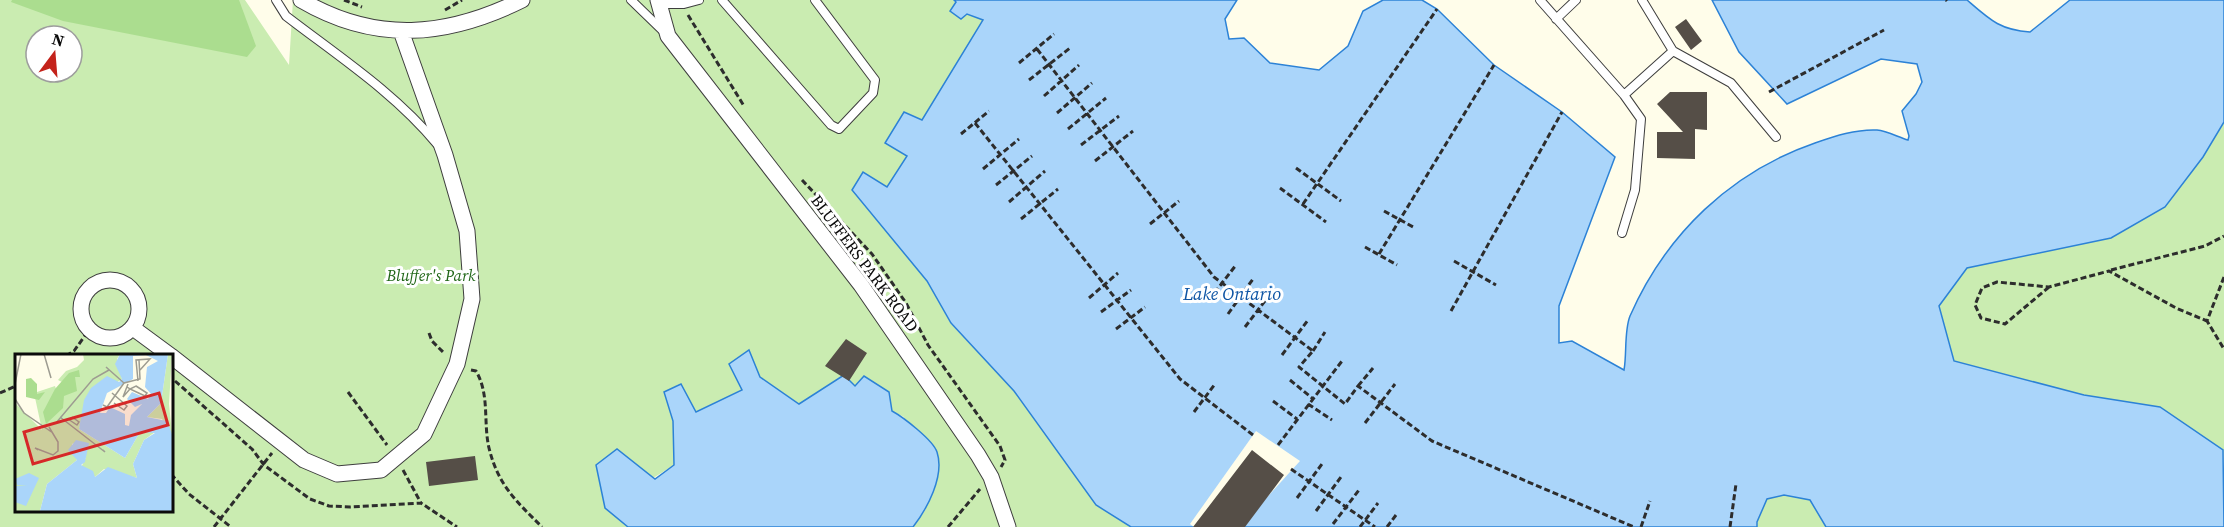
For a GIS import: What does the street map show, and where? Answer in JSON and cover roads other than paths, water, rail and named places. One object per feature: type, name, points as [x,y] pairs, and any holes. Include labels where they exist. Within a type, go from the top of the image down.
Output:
[{"type":"street","points":[[301,0],[347,20],[401,31],[450,28],[490,15],[522,0]]},
{"type":"street","name":"BLUFFERS PARK ROAD","points":[[658,2],[668,36],[861,285],[978,455],[991,477],[1008,527]]},
{"type":"street","points":[[172,357],[304,460],[337,474],[381,470],[424,434],[457,364],[472,299],[467,231],[446,155],[401,31]]},
{"type":"street","points":[[105,280],[115,280],[133,290],[140,308],[133,328],[116,338],[97,335],[89,330],[80,311],[81,300],[87,290],[105,280]]},
{"type":"street","points":[[133,328],[168,354]]},
{"type":"lane","points":[[276,0],[286,16],[379,87],[418,122],[446,155]]},
{"type":"lane","name":"BLUFFERS PARK ROAD","points":[[631,0],[668,36]]},
{"type":"lane","points":[[658,2],[684,4],[699,0]]},
{"type":"lane","points":[[722,0],[831,125],[838,129],[873,93],[875,80],[815,0]]},
{"type":"lane","points":[[1540,0],[1624,95],[1641,119],[1635,190],[1622,233]]},
{"type":"lane","points":[[1556,19],[1576,0]]},
{"type":"lane","points":[[1642,0],[1673,51],[1731,83],[1776,137]]},
{"type":"lane","points":[[1624,95],[1673,51]]},
{"type":"water","name":"Lake Ontario","points":[[954,0],[1237,0],[1225,19],[1229,39],[1244,38],[1270,63],[1319,70],[1348,46],[1363,11],[1383,0],[1422,0],[1437,9],[1494,65],[1562,112],[1615,157],[1559,306],[1559,343],[1572,341],[1624,370],[1628,322],[1645,286],[1662,258],[1705,210],[1729,189],[1756,171],[1784,155],[1823,140],[1846,133],[1877,130],[1908,140],[1902,111],[1916,94],[1922,82],[1917,64],[1881,59],[1787,104],[1739,52],[1712,0],[1967,0],[1996,23],[2011,29],[2030,32],[2070,0],[2224,0],[2224,122],[2203,157],[2165,207],[2111,238],[1967,268],[1939,306],[1954,361],[2084,395],[2160,407],[2223,450],[2224,527],[1826,527],[1810,500],[1784,495],[1767,499],[1757,527],[1131,527],[1096,505],[1014,391],[951,323],[927,281],[852,190],[863,172],[887,187],[907,156],[885,143],[904,112],[922,120],[983,20],[967,14],[961,19],[950,11],[956,2]]},
{"type":"water","points":[[749,350],[760,377],[799,404],[844,375],[855,386],[864,376],[889,392],[892,411],[930,441],[937,452],[939,461],[937,482],[924,511],[913,527],[628,527],[605,508],[596,465],[617,449],[655,479],[674,465],[673,421],[664,392],[681,384],[696,412],[742,390],[729,364]]},
{"type":"park label","name":"Bluffer's Park","points":[[431,275]]}]
